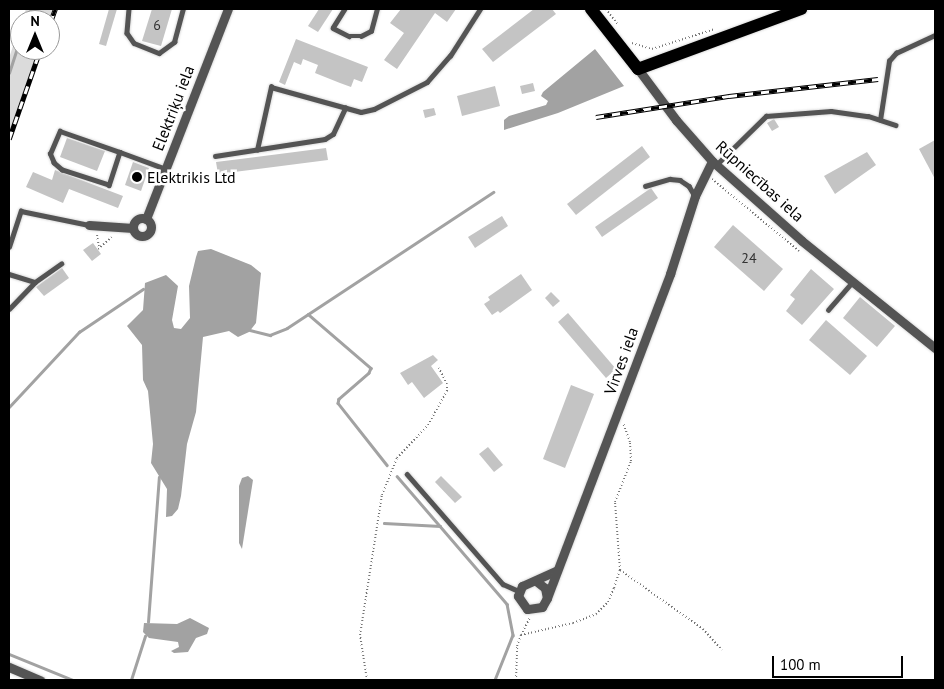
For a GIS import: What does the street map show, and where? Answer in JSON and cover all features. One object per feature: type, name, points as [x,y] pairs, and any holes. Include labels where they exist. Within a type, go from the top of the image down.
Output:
[{"type":"main road","name":"Rūpniecības iela","points":[[592,9],[638,69]]},
{"type":"main road","points":[[638,69],[801,9]]},
{"type":"street","name":"Elektriķu iela","points":[[89,225],[133,228],[138,235],[147,234],[151,226],[146,219],[228,9]]},
{"type":"street","name":"Rūpniecības iela","points":[[638,69],[676,120],[714,163],[852,282],[935,348]]},
{"type":"street","name":"Virves iela","points":[[547,598],[670,274],[695,196],[714,163]]},
{"type":"street","points":[[133,228],[137,220],[146,219]]},
{"type":"street","points":[[536,582],[545,588],[547,598],[542,607],[532,610],[522,605],[519,590],[526,583],[536,582],[556,571]]},
{"type":"street","points":[[9,667],[40,680]]},
{"type":"lane","points":[[129,9],[126,33],[134,43],[159,53],[174,42],[183,9]]},
{"type":"lane","points":[[345,9],[332,28],[349,36],[361,36],[371,31],[377,9]]},
{"type":"lane","points":[[256,150],[270,87],[361,112],[374,109],[427,82],[450,56],[480,9]]},
{"type":"lane","points":[[880,120],[889,61],[896,53],[935,35]]},
{"type":"lane","points":[[214,156],[325,139],[333,134],[345,108]]},
{"type":"lane","points":[[714,163],[766,116],[831,111],[880,120],[896,125]]},
{"type":"lane","points":[[120,152],[109,185],[62,170],[54,163],[50,154],[60,131],[120,152],[166,169]]},
{"type":"lane","points":[[644,186],[670,179],[680,180],[689,186],[695,196]]},
{"type":"lane","points":[[9,247],[21,211],[89,225]]},
{"type":"lane","points":[[9,309],[35,282],[61,264]]},
{"type":"lane","points":[[9,274],[35,282]]},
{"type":"lane","points":[[828,310],[852,282]]},
{"type":"lane","points":[[407,474],[503,584],[519,590]]},
{"type":"path","points":[[606,9],[622,30]]},
{"type":"path","points":[[627,37],[633,44],[652,49],[718,28]]},
{"type":"path","points":[[97,235],[99,249],[112,237]]},
{"type":"path","points":[[367,680],[360,635],[382,495],[397,458],[428,425],[447,391],[447,384],[439,368]]},
{"type":"path","points":[[521,635],[574,623],[596,614],[608,602],[620,570],[614,502],[631,462],[630,442],[618,412]]},
{"type":"path","points":[[620,570],[702,628],[722,650]]},
{"type":"path","points":[[516,680],[516,646],[532,610]]},
{"type":"shaded area","points":[[26,9],[53,9],[53,10]]},
{"type":"shaded area","points":[[595,49],[624,86],[558,113],[504,130],[504,120],[509,116],[546,105],[548,101],[541,96],[543,92]]},
{"type":"shaded area","points":[[10,55],[10,60],[34,60],[9,132]]},
{"type":"shaded area","points":[[211,249],[251,265],[261,273],[256,323],[249,332],[238,337],[229,331],[203,337],[196,412],[187,444],[181,496],[178,509],[172,516],[166,517],[167,489],[151,463],[153,444],[148,391],[143,380],[142,345],[127,326],[143,310],[145,283],[166,275],[178,286],[172,320],[174,328],[181,329],[190,318],[189,286],[198,251]]},
{"type":"shaded area","points":[[248,476],[253,480],[242,549],[239,543],[239,486],[242,478]]},
{"type":"shaded area","points":[[190,618],[209,628],[207,634],[196,638],[188,652],[174,653],[171,651],[179,647],[178,642],[149,638],[143,632],[144,623],[177,624]]},
{"type":"building","points":[[109,9],[117,9],[106,46],[99,44]]},
{"type":"building","points":[[152,9],[172,9],[161,46],[142,41]]},
{"type":"building","points":[[319,9],[333,9],[318,32],[308,26]]},
{"type":"building","points":[[401,9],[456,9],[447,22],[435,13],[397,69],[384,60],[404,33],[390,23]]},
{"type":"building","points":[[534,9],[552,9],[556,14],[493,62],[482,49]]},
{"type":"building","points":[[296,39],[368,67],[362,82],[354,79],[351,87],[340,83],[315,73],[318,65],[303,59],[301,65],[294,62],[285,85],[279,82]]},
{"type":"building","points":[[533,83],[535,91],[522,94],[520,86]]},
{"type":"building","points":[[495,86],[500,106],[462,116],[457,96]]},
{"type":"building","points":[[434,108],[436,115],[425,118],[423,110]]},
{"type":"building","points":[[774,119],[779,127],[772,131],[767,123]]},
{"type":"building","points":[[67,138],[105,151],[97,171],[60,157]]},
{"type":"building","points":[[935,140],[935,179],[919,149]]},
{"type":"building","points":[[642,146],[650,157],[576,215],[567,204]]},
{"type":"building","points":[[326,148],[328,160],[218,174],[216,162]]},
{"type":"building","points":[[867,152],[876,165],[835,194],[824,176]]},
{"type":"building","name":"Elektrikis Ltd","points":[[133,162],[149,168],[141,191],[125,185]]},
{"type":"building","points":[[55,170],[123,196],[118,208],[69,189],[63,203],[26,187],[33,172],[52,180]]},
{"type":"building","points":[[651,188],[658,198],[602,237],[595,227]]},
{"type":"building","points":[[502,216],[508,226],[475,248],[468,237]]},
{"type":"building","points":[[733,225],[783,269],[764,291],[714,247]]},
{"type":"building","points":[[93,243],[101,254],[92,261],[83,250]]},
{"type":"building","points":[[62,268],[69,278],[44,296],[36,287]]},
{"type":"building","points":[[811,269],[834,289],[802,325],[786,311],[795,299],[790,295]]},
{"type":"building","points":[[521,274],[532,290],[500,313],[498,311],[492,315],[484,304],[490,300],[488,297]]},
{"type":"building","points":[[551,292],[560,301],[553,307],[545,298]]},
{"type":"building","points":[[860,297],[895,326],[877,347],[843,318]]},
{"type":"building","points":[[568,313],[616,369],[606,378],[558,322]]},
{"type":"building","points":[[826,320],[867,356],[850,375],[809,340]]},
{"type":"building","points":[[433,355],[438,360],[431,366],[443,383],[424,398],[412,382],[408,385],[400,373]]},
{"type":"building","points":[[571,385],[594,394],[565,468],[543,459]]},
{"type":"building","points":[[488,447],[503,465],[494,472],[479,454]]},
{"type":"building","points":[[441,476],[462,497],[455,503],[435,482]]},
{"type":"waterway","points":[[9,73],[13,60]]},
{"type":"waterway","points":[[250,330],[270,335],[287,328],[493,192]]},
{"type":"waterway","points":[[9,407],[79,332],[143,289]]},
{"type":"waterway","points":[[308,314],[371,368],[369,373],[339,399],[338,403],[387,465]]},
{"type":"waterway","points":[[397,476],[507,604],[513,635],[495,680]]},
{"type":"waterway","points":[[148,622],[159,477]]},
{"type":"waterway","points":[[384,523],[440,526]]},
{"type":"waterway","points":[[131,680],[145,636]]},
{"type":"waterway","points":[[9,654],[73,680]]},
{"type":"railway","points":[[9,139],[37,60]]},
{"type":"railway","points":[[596,117],[729,96],[878,79]]},
{"type":"place","name":"Elektrikis Ltd","points":[[137,177]]}]
